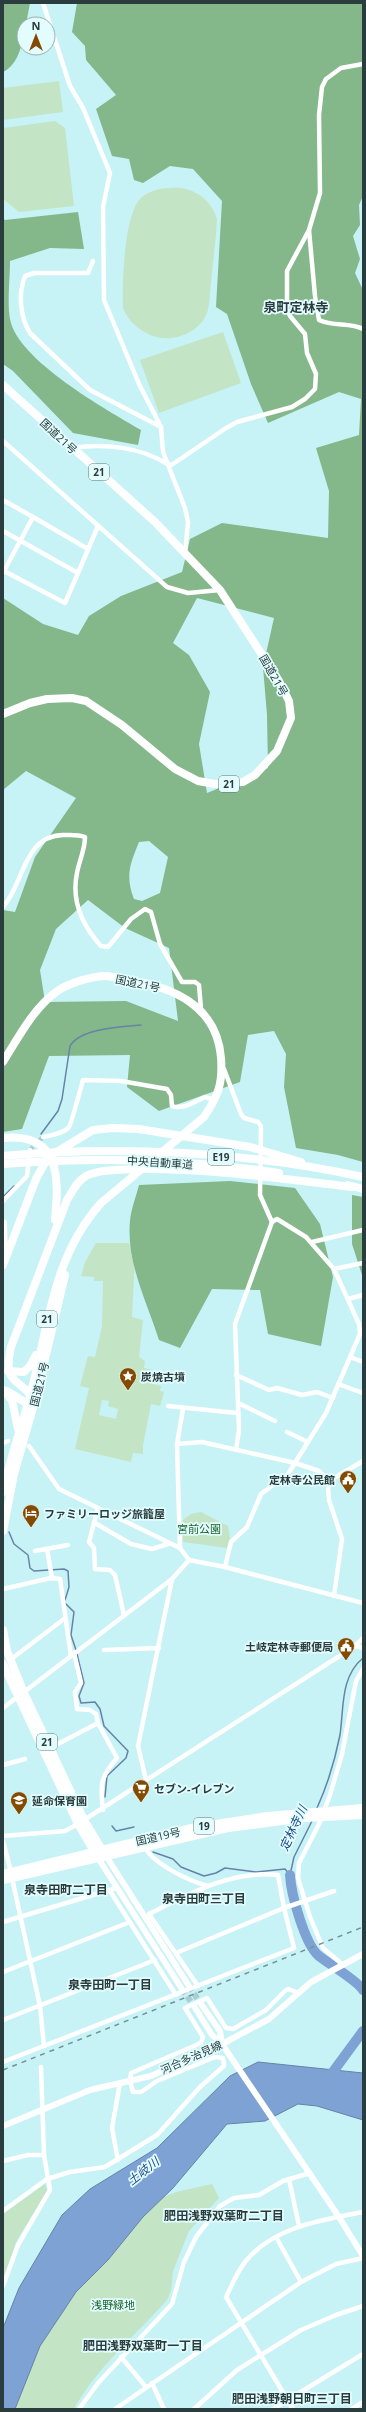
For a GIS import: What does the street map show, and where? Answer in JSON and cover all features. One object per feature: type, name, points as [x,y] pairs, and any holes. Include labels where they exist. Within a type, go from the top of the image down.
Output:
[{"type":"highway","name":"国道21号","points":[[3,385],[155,522],[220,590],[279,680],[289,701],[291,718],[285,736],[273,757],[255,775],[243,782],[215,784],[198,781],[175,769],[122,725],[86,701],[72,698],[47,699],[30,703],[3,714]]},
{"type":"highway","name":"国道21号","points":[[3,1062],[30,1020],[56,992],[86,980],[107,976],[146,982],[178,994],[201,1009],[212,1023],[220,1042],[222,1082],[214,1103],[196,1125],[101,1203],[87,1219],[76,1238],[67,1255],[57,1284],[42,1340],[30,1394]]},
{"type":"highway","points":[[3,1266],[36,1179],[50,1157],[93,1130],[139,1128],[250,1147],[320,1168]]},
{"type":"highway","points":[[3,1138],[18,1137],[31,1141],[42,1147],[49,1156],[56,1169],[58,1188],[54,1229]]},
{"type":"highway","name":"中央自動車道","points":[[3,1164],[14,1159],[77,1151],[190,1155],[320,1168],[363,1177]]},
{"type":"highway","name":"中央自動車道","points":[[3,1156],[14,1159],[141,1160],[249,1169],[353,1186],[363,1189]]},
{"type":"highway","points":[[31,1402],[30,1394],[18,1385],[8,1371],[7,1365],[10,1347],[54,1229],[74,1187],[86,1176],[110,1170],[164,1169],[247,1175],[353,1186]]},
{"type":"highway","points":[[3,1223],[3,1266]]},
{"type":"highway","name":"国道21号","points":[[3,1531],[14,1474],[31,1402],[76,1238]]},
{"type":"highway","points":[[8,1371],[24,1372],[30,1366],[42,1340]]},
{"type":"highway","points":[[3,1389],[31,1402]]},
{"type":"highway","points":[[3,1389],[12,1400],[19,1434]]},
{"type":"highway","name":"国道21号","points":[[3,1492],[19,1434],[31,1402]]},
{"type":"highway","name":"21","points":[[3,1630],[5,1664],[81,1822],[100,1854]]},
{"type":"highway","name":"国道19号","points":[[328,1814],[363,1808]]},
{"type":"highway","name":"国道19号","points":[[3,1880],[9,1875],[100,1854],[228,1828],[306,1815]]},
{"type":"highway","name":"国道19号","points":[[100,1854],[196,1827],[306,1815],[363,1815]]},
{"type":"street","points":[[43,3],[65,72],[83,108],[110,173],[103,207],[104,300],[139,384],[161,427],[164,452],[188,522],[185,554]]},
{"type":"street","points":[[72,448],[86,446],[126,448],[141,452],[168,465],[173,464],[237,422],[292,407],[305,399],[315,389],[316,374],[307,353],[305,334],[290,316],[287,308],[287,271],[309,230],[317,208],[322,181],[319,115],[322,87],[326,79],[341,68],[363,64]]},
{"type":"street","points":[[309,230],[313,283],[319,320],[326,324],[350,325],[363,329]]},
{"type":"street","points":[[93,261],[88,273],[34,273],[25,276],[22,285],[22,314],[26,326],[67,370],[90,390],[161,427]]},
{"type":"street","points":[[3,441],[167,587],[188,593],[220,590]]},
{"type":"street","points":[[3,500],[88,549]]},
{"type":"street","points":[[33,517],[4,571],[65,603],[98,526]]},
{"type":"street","points":[[3,531],[78,573]]},
{"type":"street","points":[[3,907],[8,901],[19,874],[36,847],[52,836],[79,835],[84,837],[84,846],[76,876],[76,900],[86,928],[101,946],[108,947],[131,919],[145,909],[151,912],[160,944],[182,982],[195,982],[199,985],[201,1009]]},
{"type":"street","points":[[221,1062],[241,1114],[244,1118],[258,1122],[262,1131],[260,1195],[272,1222]]},
{"type":"street","points":[[43,1137],[64,1131],[70,1126],[74,1107],[83,1080],[121,1081],[167,1088],[171,1095],[172,1106],[177,1108],[189,1105],[205,1097],[214,1103]]},
{"type":"street","points":[[4,1201],[27,1176],[30,1150]]},
{"type":"street","points":[[225,1567],[231,1542],[247,1527],[261,1494],[288,1474],[326,1413],[350,1357],[362,1334],[359,1324],[334,1269],[312,1242],[295,1229],[277,1219],[272,1222],[235,1324],[239,1430],[236,1450]]},
{"type":"street","points":[[312,1242],[363,1230]]},
{"type":"street","points":[[334,1269],[363,1263]]},
{"type":"street","points":[[348,1299],[363,1295]]},
{"type":"street","points":[[350,1357],[363,1362]]},
{"type":"street","points":[[236,1375],[269,1390],[277,1388],[302,1395],[317,1392],[332,1398]]},
{"type":"street","points":[[338,1384],[363,1393]]},
{"type":"street","points":[[238,1403],[275,1421]]},
{"type":"street","points":[[168,1406],[238,1413]]},
{"type":"street","points":[[180,1548],[178,1444],[182,1408]]},
{"type":"street","points":[[287,1432],[308,1442]]},
{"type":"street","points":[[178,1444],[202,1442],[295,1463],[319,1471],[330,1482],[329,1500],[342,1546],[334,1596]]},
{"type":"street","points":[[29,1446],[59,1489],[168,1544],[180,1548],[189,1560],[225,1567],[363,1603]]},
{"type":"street","points":[[330,1482],[363,1461]]},
{"type":"street","points":[[98,1508],[89,1542],[94,1548],[95,1569],[110,1570],[115,1575],[124,1615]]},
{"type":"street","points":[[95,1523],[131,1544],[152,1549],[168,1544]]},
{"type":"street","points":[[35,1551],[68,1545]]},
{"type":"street","points":[[46,1549],[51,1575]]},
{"type":"street","points":[[3,1708],[172,1579],[189,1560]]},
{"type":"street","points":[[3,1589],[51,1575],[60,1579],[64,1619],[72,1655],[81,1683],[75,1692],[77,1709],[90,1710],[96,1714],[98,1723],[117,1758],[105,1771],[101,1780],[103,1810]]},
{"type":"street","points":[[146,1780],[138,1746],[172,1579]]},
{"type":"street","points":[[5,1664],[64,1619]]},
{"type":"street","points":[[3,1836],[65,1831],[103,1810],[146,1780],[355,1646],[363,1638]]},
{"type":"street","points":[[355,1646],[363,1648]]},
{"type":"street","points":[[104,1650],[159,1648]]},
{"type":"street","points":[[342,1966],[323,1948],[304,1900],[298,1878],[299,1862],[319,1824],[330,1795],[342,1754],[356,1681],[363,1669]]},
{"type":"street","points":[[54,1746],[98,1723]]},
{"type":"street","points":[[3,1766],[25,1759]]},
{"type":"street","points":[[3,1841],[9,1875],[40,2006],[44,2046]]},
{"type":"street","points":[[144,1846],[149,1855],[163,1864],[197,1883],[208,1886]]},
{"type":"street","points":[[100,1854],[113,1890],[130,1922],[176,1995]]},
{"type":"street","points":[[100,1854],[176,1953],[198,1986]]},
{"type":"street","points":[[3,2062],[294,1948],[284,1908],[278,1875],[267,1874],[229,1879],[208,1886],[146,1915]]},
{"type":"street","points":[[3,1922],[113,1890]]},
{"type":"street","points":[[113,1890],[182,1989]]},
{"type":"street","points":[[176,1953],[304,1900],[334,1891]]},
{"type":"street","points":[[146,1915],[189,1986]]},
{"type":"street","points":[[3,1972],[130,1922]]},
{"type":"street","name":"河合多治見線","points":[[3,2126],[90,2090],[151,2076],[222,2044],[269,2019],[298,1993],[327,1973],[363,1954]]},
{"type":"street","points":[[3,2020],[155,1960]]},
{"type":"street","points":[[3,2211],[47,2179],[70,2172],[105,2167],[157,2136],[200,2087],[224,2066],[225,2061],[223,2058],[213,2057],[157,2081],[142,2092],[133,2092],[130,2081],[131,2073],[201,2043],[203,2037],[185,2008],[207,1998],[226,2028],[233,2029],[266,2010],[288,1989],[298,1993]]},
{"type":"street","points":[[200,2004],[220,2031],[222,2044]]},
{"type":"street","points":[[115,2409],[301,2282],[336,2264],[363,2257],[340,2217],[222,2044],[212,2035],[194,2006]]},
{"type":"street","points":[[3,2286],[18,2245],[50,2190],[44,2155],[41,2067]]},
{"type":"street","points":[[118,2160],[112,2128],[120,2083]]},
{"type":"street","points":[[3,2161],[28,2155],[44,2155]]},
{"type":"street","points":[[79,2409],[99,2382],[121,2357],[172,2304],[184,2262],[196,2237],[220,2206],[234,2198],[259,2195],[289,2178],[309,2172]]},
{"type":"street","points":[[289,2178],[299,2226]]},
{"type":"street","points":[[293,2409],[226,2297],[244,2263],[256,2250],[276,2237],[289,2229],[299,2226],[363,2212]]},
{"type":"street","points":[[276,2237],[301,2282]]},
{"type":"street","points":[[194,2409],[237,2370],[301,2330],[336,2315],[363,2306]]},
{"type":"street","points":[[273,2409],[363,2354]]},
{"type":"street","points":[[121,2357],[146,2387]]},
{"type":"street","points":[[152,2383],[164,2409]]},
{"type":"street","points":[[352,2409],[363,2402]]},
{"type":"green space","points":[[3,3],[30,3],[28,16],[16,16],[16,56],[18,56],[13,64],[3,72]]},
{"type":"green space","points":[[77,3],[363,3],[363,196],[359,205],[360,225],[353,236],[360,259],[355,273],[363,290],[363,1162],[338,1155],[296,1148],[284,1087],[286,1054],[274,1031],[248,1035],[240,1082],[159,1111],[127,1087],[130,1055],[49,1056],[22,1129],[3,1132],[3,910],[15,912],[35,857],[76,798],[26,771],[3,790],[3,598],[43,624],[78,635],[89,616],[121,596],[182,572],[190,539],[222,523],[328,538],[329,491],[316,448],[359,435],[361,399],[339,392],[268,423],[251,384],[227,314],[216,307],[222,201],[193,169],[170,166],[143,183],[134,180],[129,159],[112,156],[96,109],[116,95],[86,60],[85,46],[72,32]],"holes":[[[197,598],[274,618],[263,667],[267,715],[268,768],[207,793],[199,744],[210,692],[189,655],[173,643]],[[149,841],[168,857],[160,893],[142,901],[134,899],[129,877],[131,864],[139,842]],[[88,900],[125,928],[169,948],[178,1021],[126,1001],[45,1002],[40,970],[56,929]]]},
{"type":"green space","points":[[59,81],[63,112],[3,120],[3,88]]},
{"type":"green space","points":[[55,121],[65,128],[74,206],[19,212],[3,199],[3,128]]},
{"type":"green space","points":[[180,188],[193,191],[208,202],[217,219],[209,302],[204,320],[193,330],[179,337],[163,338],[156,337],[141,330],[132,322],[123,308],[125,251],[130,220],[140,199],[148,193],[158,189]]},
{"type":"green space","points":[[78,212],[84,249],[50,248],[10,261],[10,319],[16,335],[29,351],[46,367],[86,397],[141,430],[138,445],[73,433],[13,371],[3,364],[3,218],[5,220]]},
{"type":"green space","points":[[223,332],[241,383],[159,413],[140,360]]},
{"type":"green space","points":[[230,1181],[295,1188],[320,1224],[333,1277],[321,1346],[268,1334],[260,1290],[212,1289],[180,1348],[159,1340],[138,1282],[131,1252],[130,1221],[132,1208],[139,1185]]},
{"type":"green space","points":[[352,1195],[363,1197],[363,1278],[352,1244]]},
{"type":"green space","points":[[96,1243],[129,1243],[135,1259],[132,1317],[143,1320],[139,1357],[145,1361],[144,1368],[153,1370],[152,1373],[155,1374],[153,1384],[161,1386],[160,1391],[164,1392],[160,1406],[151,1404],[143,1445],[143,1454],[133,1453],[131,1462],[75,1449],[89,1388],[80,1386],[88,1356],[95,1357],[102,1326],[103,1281],[94,1281],[94,1277],[81,1276],[85,1262]],"holes":[[[102,1400],[109,1401],[108,1406],[118,1409],[116,1419],[99,1415]]]},
{"type":"green space","name":"宮前公園","points":[[201,1512],[228,1526],[230,1538],[227,1548],[183,1542],[183,1520],[191,1514]]},
{"type":"green space","points":[[45,2184],[47,2191],[17,2240],[3,2278],[3,2214]]},
{"type":"green space","name":"浅野緑地","points":[[212,2184],[219,2198],[189,2231],[173,2271],[171,2291],[167,2300],[105,2365],[83,2394],[74,2409],[12,2409],[50,2320],[159,2199],[176,2192]]},
{"type":"water","name":"土岐川","points":[[258,2062],[363,2073],[363,2120],[317,2106],[298,2104],[265,2121],[227,2124],[173,2188],[143,2217],[108,2260],[76,2292],[40,2346],[15,2409],[3,2409],[3,2328],[19,2288],[62,2215],[90,2189],[157,2148],[230,2076]]},
{"type":"waterway","points":[[41,1134],[58,1111],[62,1099],[70,1046],[75,1040],[92,1032],[141,1025]]},
{"type":"waterway","points":[[3,1197],[14,1186]]},
{"type":"waterway","points":[[9,1532],[14,1544],[28,1555],[30,1568],[34,1571],[64,1569],[68,1571],[69,1587],[65,1600]]},
{"type":"waterway","points":[[65,1603],[74,1612],[71,1635],[76,1650]]},
{"type":"waterway","points":[[77,1654],[84,1683],[79,1696],[81,1703],[95,1702],[100,1709],[104,1726],[128,1751],[126,1758],[107,1776],[105,1797]]},
{"type":"waterway","name":"定林寺川","points":[[317,1808],[327,1782],[338,1744],[344,1694],[350,1674],[363,1658]]},
{"type":"waterway","name":"定林寺川","points":[[290,1875],[294,1857],[312,1821]]},
{"type":"waterway","points":[[112,1826],[116,1831],[134,1827]]},
{"type":"waterway","points":[[153,1852],[173,1859],[181,1867],[204,1876],[216,1873],[225,1868],[256,1872],[285,1869],[290,1875]]},
{"type":"waterway","name":"定林寺川","points":[[290,1875],[296,1906],[304,1931],[314,1950],[319,1956],[355,1982],[363,1990]]},
{"type":"waterway","name":"定林寺川","points":[[327,2080],[363,2031]]},
{"type":"tunnel","points":[[30,1150],[43,1137]]},
{"type":"tunnel","points":[[189,1986],[201,2004]]},
{"type":"tunnel","points":[[182,1989],[194,2006]]},
{"type":"railway","points":[[3,2070],[363,1927]]},
{"type":"place","name":"炭焼古墳","points":[[128,1391]]},
{"type":"place","name":"定林寺公民館","points":[[348,1494]]},
{"type":"place","name":"ファミリーロッジ旅籠屋","points":[[31,1528]]},
{"type":"place","name":"土岐定林寺郵便局","points":[[346,1661]]},
{"type":"place","name":"セブン-イレブン","points":[[141,1803]]},
{"type":"place","name":"延命保育園","points":[[19,1815]]},
{"type":"district","name":"泉町定林寺","points":[[296,307]]},
{"type":"district","name":"泉寺田町二丁目","points":[[66,1889]]},
{"type":"district","name":"泉寺田町三丁目","points":[[204,1898]]},
{"type":"district","name":"泉寺田町一丁目","points":[[110,1984]]},
{"type":"district","name":"肥田浅野双葉町二丁目","points":[[224,2215]]},
{"type":"district","name":"肥田浅野双葉町一丁目","points":[[143,2345]]},
{"type":"district","name":"肥田浅野朝日町三丁目","points":[[292,2398]]}]
